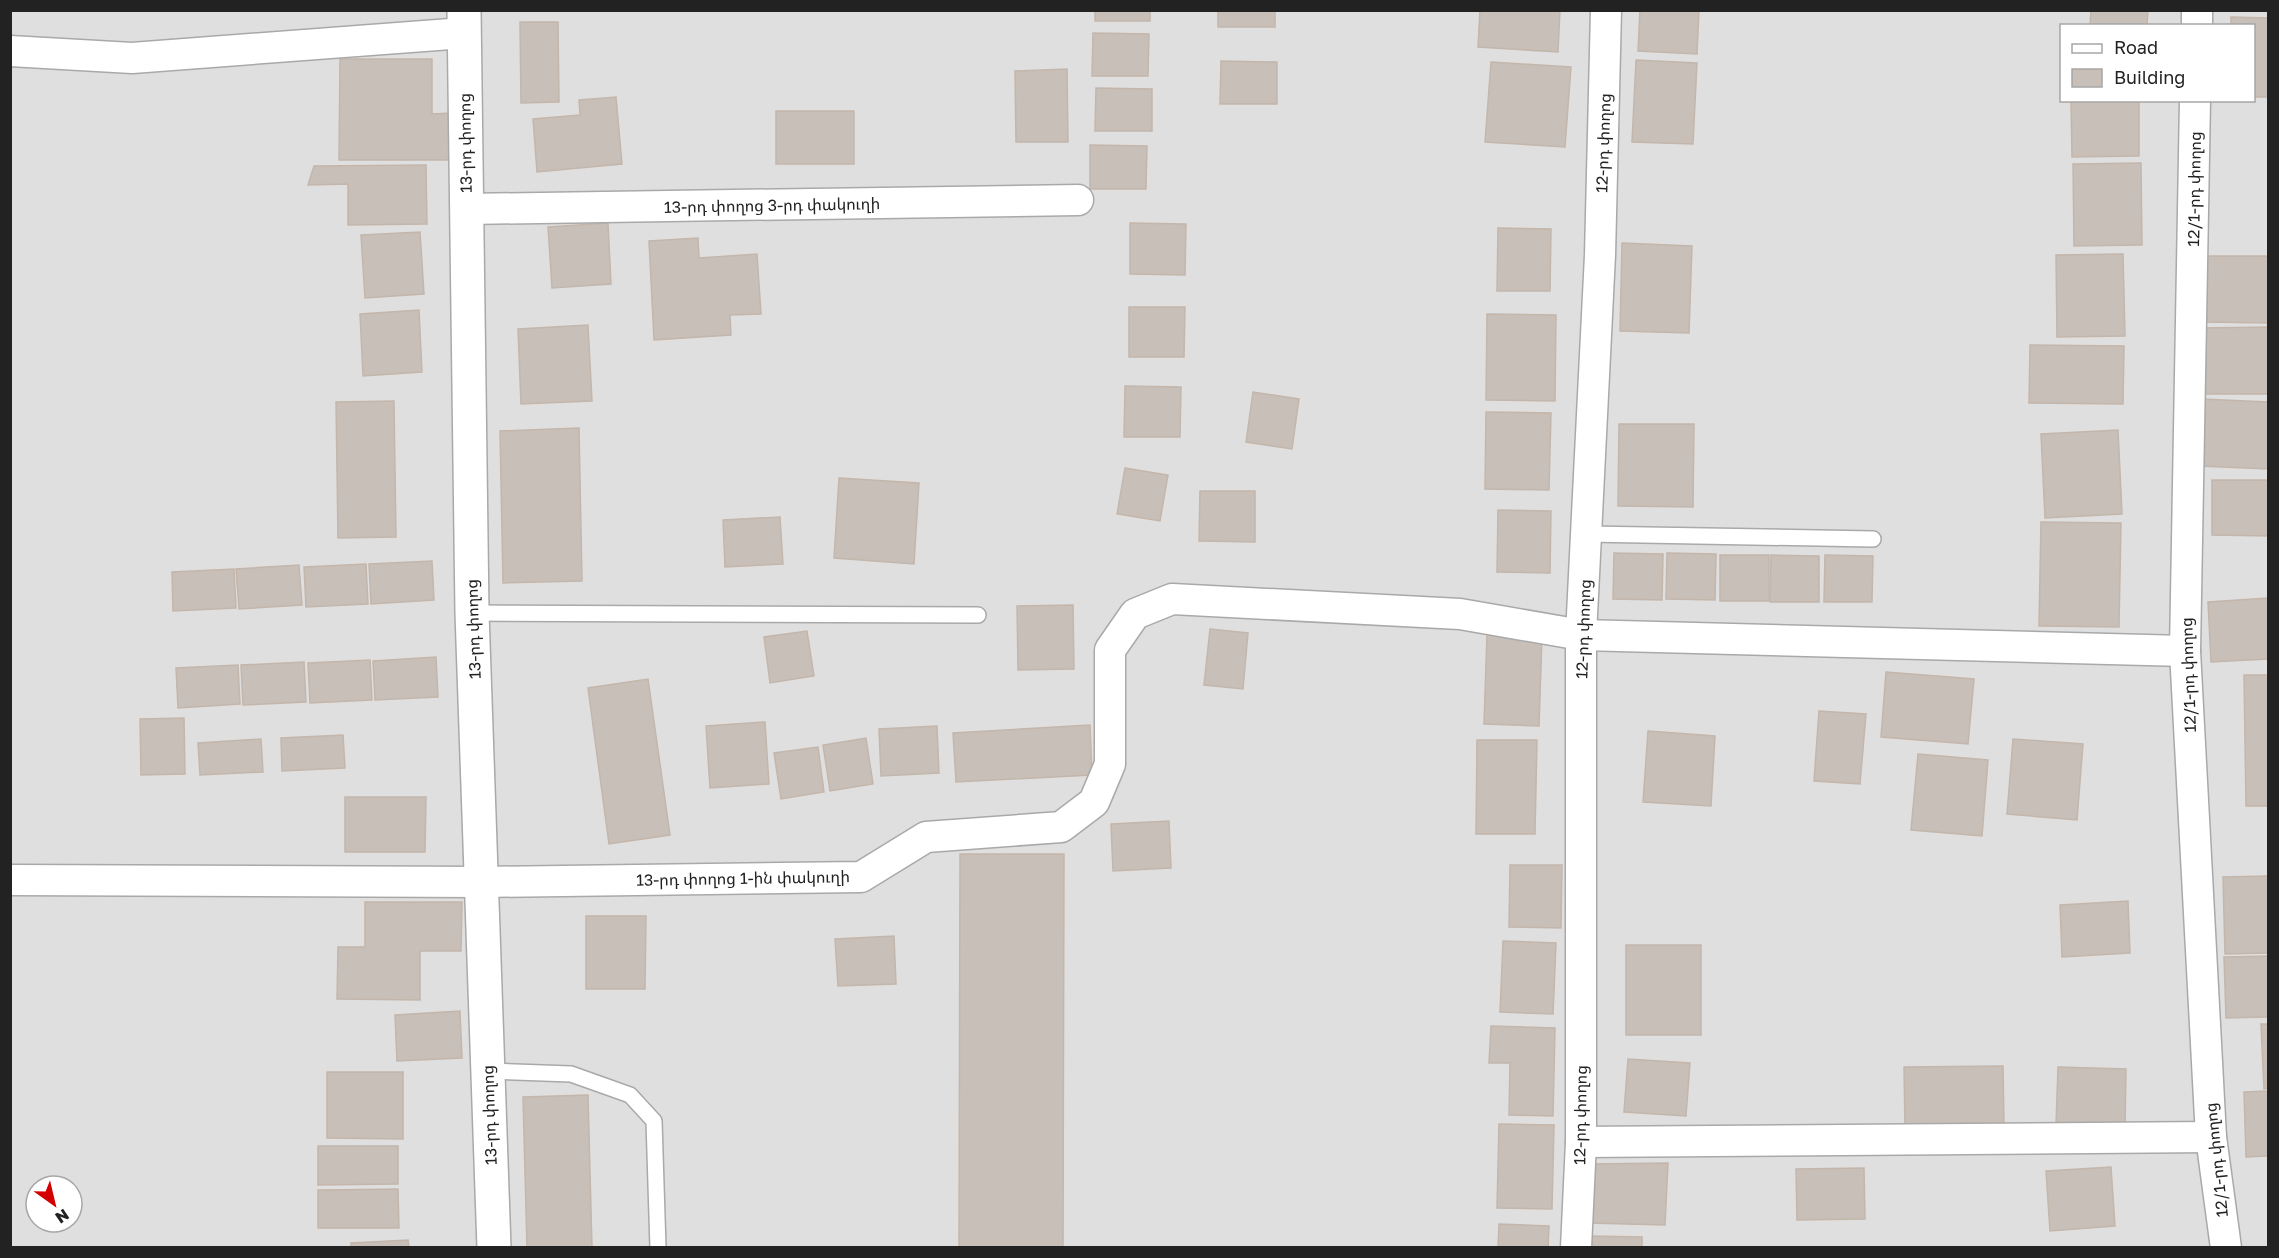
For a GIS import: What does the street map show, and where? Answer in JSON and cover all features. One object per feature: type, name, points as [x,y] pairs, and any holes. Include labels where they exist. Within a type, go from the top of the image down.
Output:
[{"type":"street","name":"12-րդ փողոց","points":[[1576,1248],[1581,1142],[1581,635],[1600,243],[1606,10]]},
{"type":"street","points":[[10,51],[132,58],[464,22]]},
{"type":"street","name":"13-րդ փողոց","points":[[464,22],[472,613],[494,1248]]},
{"type":"street","name":"12/1-րդ փողոց","points":[[2195,102],[2185,651],[2211,1137],[2226,1248]]},
{"type":"street","name":"13-րդ փողոց 3-րդ փակուղի","points":[[466,209],[1078,200]]},
{"type":"street","name":"13-րդ փողոց 1-ին փակուղի","points":[[10,880],[481,882],[861,877],[926,837],[1061,827],[1094,802],[1110,764],[1110,650],[1135,614],[1172,599],[1460,614],[1581,635]]},
{"type":"street","points":[[1581,635],[2185,651]]},
{"type":"street","points":[[1581,1142],[2211,1137]]},
{"type":"lane","points":[[1587,534],[1873,539]]},
{"type":"lane","points":[[472,613],[978,615]]},
{"type":"lane","points":[[488,1071],[572,1074],[630,1095],[654,1121],[658,1248]]},
{"type":"shaded area","points":[[11,11],[2268,11],[2268,1247],[11,1247]]},
{"type":"building","points":[[1095,10],[1150,10],[1150,21],[1095,21]]},
{"type":"building","points":[[1218,10],[1275,10],[1275,27],[1218,27]]},
{"type":"building","points":[[1480,10],[1560,10],[1558,52],[1478,47]]},
{"type":"building","points":[[1640,10],[1699,10],[1697,54],[1638,51]]},
{"type":"building","points":[[2091,10],[2148,10],[2147,24],[2090,24]]},
{"type":"building","points":[[2231,17],[2268,18],[2268,97],[2255,97],[2255,24],[2231,24]]},
{"type":"building","points":[[520,22],[558,22],[559,102],[521,103]]},
{"type":"building","points":[[1093,33],[1149,34],[1148,76],[1092,76]]},
{"type":"building","points":[[340,59],[432,59],[432,114],[452,113],[451,160],[339,160]]},
{"type":"building","points":[[1636,60],[1697,63],[1693,144],[1632,142]]},
{"type":"building","points":[[1221,61],[1277,62],[1277,104],[1220,104]]},
{"type":"building","points":[[1491,62],[1571,67],[1565,147],[1485,142]]},
{"type":"building","points":[[1067,69],[1068,142],[1016,142],[1015,71]]},
{"type":"building","points":[[1096,88],[1152,89],[1152,131],[1095,131]]},
{"type":"building","points":[[616,97],[622,164],[537,172],[533,119],[580,115],[579,100]]},
{"type":"building","points":[[2071,102],[2139,102],[2139,156],[2072,157]]},
{"type":"building","points":[[776,111],[854,111],[854,164],[776,164]]},
{"type":"building","points":[[1090,145],[1147,146],[1146,189],[1090,189]]},
{"type":"building","points":[[2141,163],[2142,245],[2074,246],[2073,164]]},
{"type":"building","points":[[426,165],[427,224],[348,225],[348,184],[308,185],[314,166]]},
{"type":"building","points":[[608,223],[611,284],[552,288],[548,227]]},
{"type":"building","points":[[1130,223],[1186,224],[1185,275],[1130,274]]},
{"type":"building","points":[[1498,228],[1551,229],[1550,291],[1497,291]]},
{"type":"building","points":[[420,232],[424,294],[365,298],[361,235]]},
{"type":"building","points":[[698,238],[699,258],[757,254],[761,314],[730,315],[731,335],[654,340],[649,241]]},
{"type":"building","points":[[1622,243],[1692,246],[1689,333],[1620,331]]},
{"type":"building","points":[[2123,254],[2125,336],[2057,337],[2056,255]]},
{"type":"building","points":[[2205,256],[2268,256],[2268,323],[2204,322]]},
{"type":"building","points":[[1129,307],[1185,307],[1184,357],[1129,357]]},
{"type":"building","points":[[419,310],[422,372],[363,376],[360,314]]},
{"type":"building","points":[[1487,314],[1556,315],[1555,401],[1486,400]]},
{"type":"building","points":[[588,325],[592,401],[521,404],[518,329]]},
{"type":"building","points":[[2268,327],[2268,394],[2201,394],[2201,328]]},
{"type":"building","points":[[2030,345],[2124,346],[2123,404],[2029,403]]},
{"type":"building","points":[[1125,386],[1181,387],[1180,437],[1124,437]]},
{"type":"building","points":[[1253,392],[1299,399],[1292,449],[1246,442]]},
{"type":"building","points":[[2202,399],[2268,402],[2268,469],[2199,466]]},
{"type":"building","points":[[394,401],[396,537],[338,538],[336,402]]},
{"type":"building","points":[[1486,412],[1551,413],[1549,490],[1485,489]]},
{"type":"building","points":[[1619,424],[1694,424],[1693,507],[1618,506]]},
{"type":"building","points":[[579,428],[582,581],[503,583],[500,431]]},
{"type":"building","points":[[2118,430],[2122,514],[2045,518],[2041,434]]},
{"type":"building","points":[[1125,468],[1168,475],[1160,521],[1117,514]]},
{"type":"building","points":[[839,478],[919,483],[914,564],[834,558]]},
{"type":"building","points":[[2212,480],[2268,480],[2268,536],[2212,535]]},
{"type":"building","points":[[1200,491],[1255,491],[1255,542],[1199,541]]},
{"type":"building","points":[[1498,510],[1551,511],[1550,573],[1497,572]]},
{"type":"building","points":[[780,517],[783,564],[725,567],[723,520]]},
{"type":"building","points":[[2041,522],[2121,523],[2119,627],[2039,626]]},
{"type":"building","points":[[1614,553],[1663,554],[1662,600],[1613,599]]},
{"type":"building","points":[[1667,553],[1716,554],[1715,600],[1666,599]]},
{"type":"building","points":[[1720,555],[1769,555],[1769,601],[1720,601]]},
{"type":"building","points":[[1771,555],[1819,556],[1819,602],[1770,602]]},
{"type":"building","points":[[1825,555],[1873,556],[1872,602],[1824,602]]},
{"type":"building","points":[[432,561],[434,600],[371,604],[369,564]]},
{"type":"building","points":[[366,564],[368,604],[306,607],[304,567]]},
{"type":"building","points":[[299,565],[302,605],[239,609],[236,569]]},
{"type":"building","points":[[234,569],[236,608],[173,611],[172,572]]},
{"type":"building","points":[[2268,598],[2268,659],[2211,662],[2208,602]]},
{"type":"building","points":[[1073,605],[1074,669],[1018,670],[1017,606]]},
{"type":"building","points":[[1210,629],[1248,633],[1243,689],[1204,685]]},
{"type":"building","points":[[807,631],[814,676],[770,683],[764,637]]},
{"type":"building","points":[[1487,635],[1542,636],[1539,726],[1484,724]]},
{"type":"building","points":[[436,657],[438,697],[375,700],[373,661]]},
{"type":"building","points":[[370,660],[372,700],[310,703],[308,663]]},
{"type":"building","points":[[304,662],[306,702],[243,705],[241,665]]},
{"type":"building","points":[[238,665],[240,704],[178,708],[176,668]]},
{"type":"building","points":[[1886,672],[1974,679],[1968,744],[1881,737]]},
{"type":"building","points":[[2244,675],[2268,675],[2268,806],[2246,806]]},
{"type":"building","points":[[648,679],[670,835],[609,844],[588,688]]},
{"type":"building","points":[[1819,711],[1866,714],[1860,784],[1814,781]]},
{"type":"building","points":[[184,718],[185,774],[141,775],[140,719]]},
{"type":"building","points":[[765,722],[769,784],[710,788],[706,726]]},
{"type":"building","points":[[1090,725],[1092,775],[956,782],[953,733]]},
{"type":"building","points":[[937,726],[939,773],[881,776],[879,729]]},
{"type":"building","points":[[1648,731],[1715,736],[1711,806],[1643,802]]},
{"type":"building","points":[[343,735],[345,768],[282,771],[281,738]]},
{"type":"building","points":[[866,738],[873,784],[830,791],[823,745]]},
{"type":"building","points":[[261,739],[263,772],[200,775],[198,743]]},
{"type":"building","points":[[2013,739],[2083,744],[2077,820],[2007,814]]},
{"type":"building","points":[[1477,740],[1537,740],[1535,834],[1476,834]]},
{"type":"building","points":[[818,747],[824,792],[781,799],[774,753]]},
{"type":"building","points":[[1918,754],[1988,760],[1982,836],[1911,830]]},
{"type":"building","points":[[345,797],[426,797],[425,852],[345,852]]},
{"type":"building","points":[[1169,821],[1171,868],[1113,871],[1111,824]]},
{"type":"building","points":[[960,854],[1064,854],[1063,1248],[959,1248]]},
{"type":"building","points":[[1510,865],[1562,865],[1561,928],[1509,927]]},
{"type":"building","points":[[2268,876],[2268,953],[2225,954],[2223,877]]},
{"type":"building","points":[[2128,901],[2130,953],[2062,957],[2060,905]]},
{"type":"building","points":[[365,902],[462,902],[461,951],[420,951],[420,1000],[337,999],[338,947],[365,947]]},
{"type":"building","points":[[586,916],[646,916],[645,989],[586,989]]},
{"type":"building","points":[[894,936],[896,984],[838,986],[835,939]]},
{"type":"building","points":[[1503,941],[1556,943],[1553,1014],[1500,1012]]},
{"type":"building","points":[[1626,945],[1701,945],[1701,1035],[1626,1035]]},
{"type":"building","points":[[2268,956],[2268,1017],[2226,1018],[2224,957]]},
{"type":"building","points":[[460,1011],[462,1058],[397,1061],[395,1015]]},
{"type":"building","points":[[2261,1024],[2268,1024],[2268,1088],[2264,1089]]},
{"type":"building","points":[[1491,1026],[1555,1028],[1553,1116],[1509,1115],[1510,1063],[1489,1063]]},
{"type":"building","points":[[1628,1059],[1690,1063],[1686,1116],[1624,1112]]},
{"type":"building","points":[[2003,1066],[2004,1126],[1905,1128],[1904,1067]]},
{"type":"building","points":[[2058,1067],[2126,1069],[2125,1128],[2056,1126]]},
{"type":"building","points":[[327,1072],[403,1072],[403,1139],[327,1138]]},
{"type":"building","points":[[2268,1091],[2268,1156],[2246,1157],[2244,1092]]},
{"type":"building","points":[[588,1095],[592,1248],[527,1248],[523,1097]]},
{"type":"building","points":[[1499,1124],[1554,1125],[1552,1209],[1497,1208]]},
{"type":"building","points":[[318,1146],[398,1146],[398,1184],[318,1185]]},
{"type":"building","points":[[1668,1163],[1665,1225],[1587,1223],[1588,1164]]},
{"type":"building","points":[[2111,1167],[2115,1226],[2050,1231],[2046,1171]]},
{"type":"building","points":[[1864,1168],[1865,1219],[1797,1220],[1796,1169]]},
{"type":"building","points":[[398,1189],[399,1228],[318,1228],[318,1190]]},
{"type":"building","points":[[1499,1224],[1549,1226],[1548,1248],[1498,1248]]},
{"type":"building","points":[[1589,1236],[1642,1237],[1642,1248],[1589,1248]]},
{"type":"building","points":[[408,1240],[409,1248],[351,1248],[351,1243]]}]
